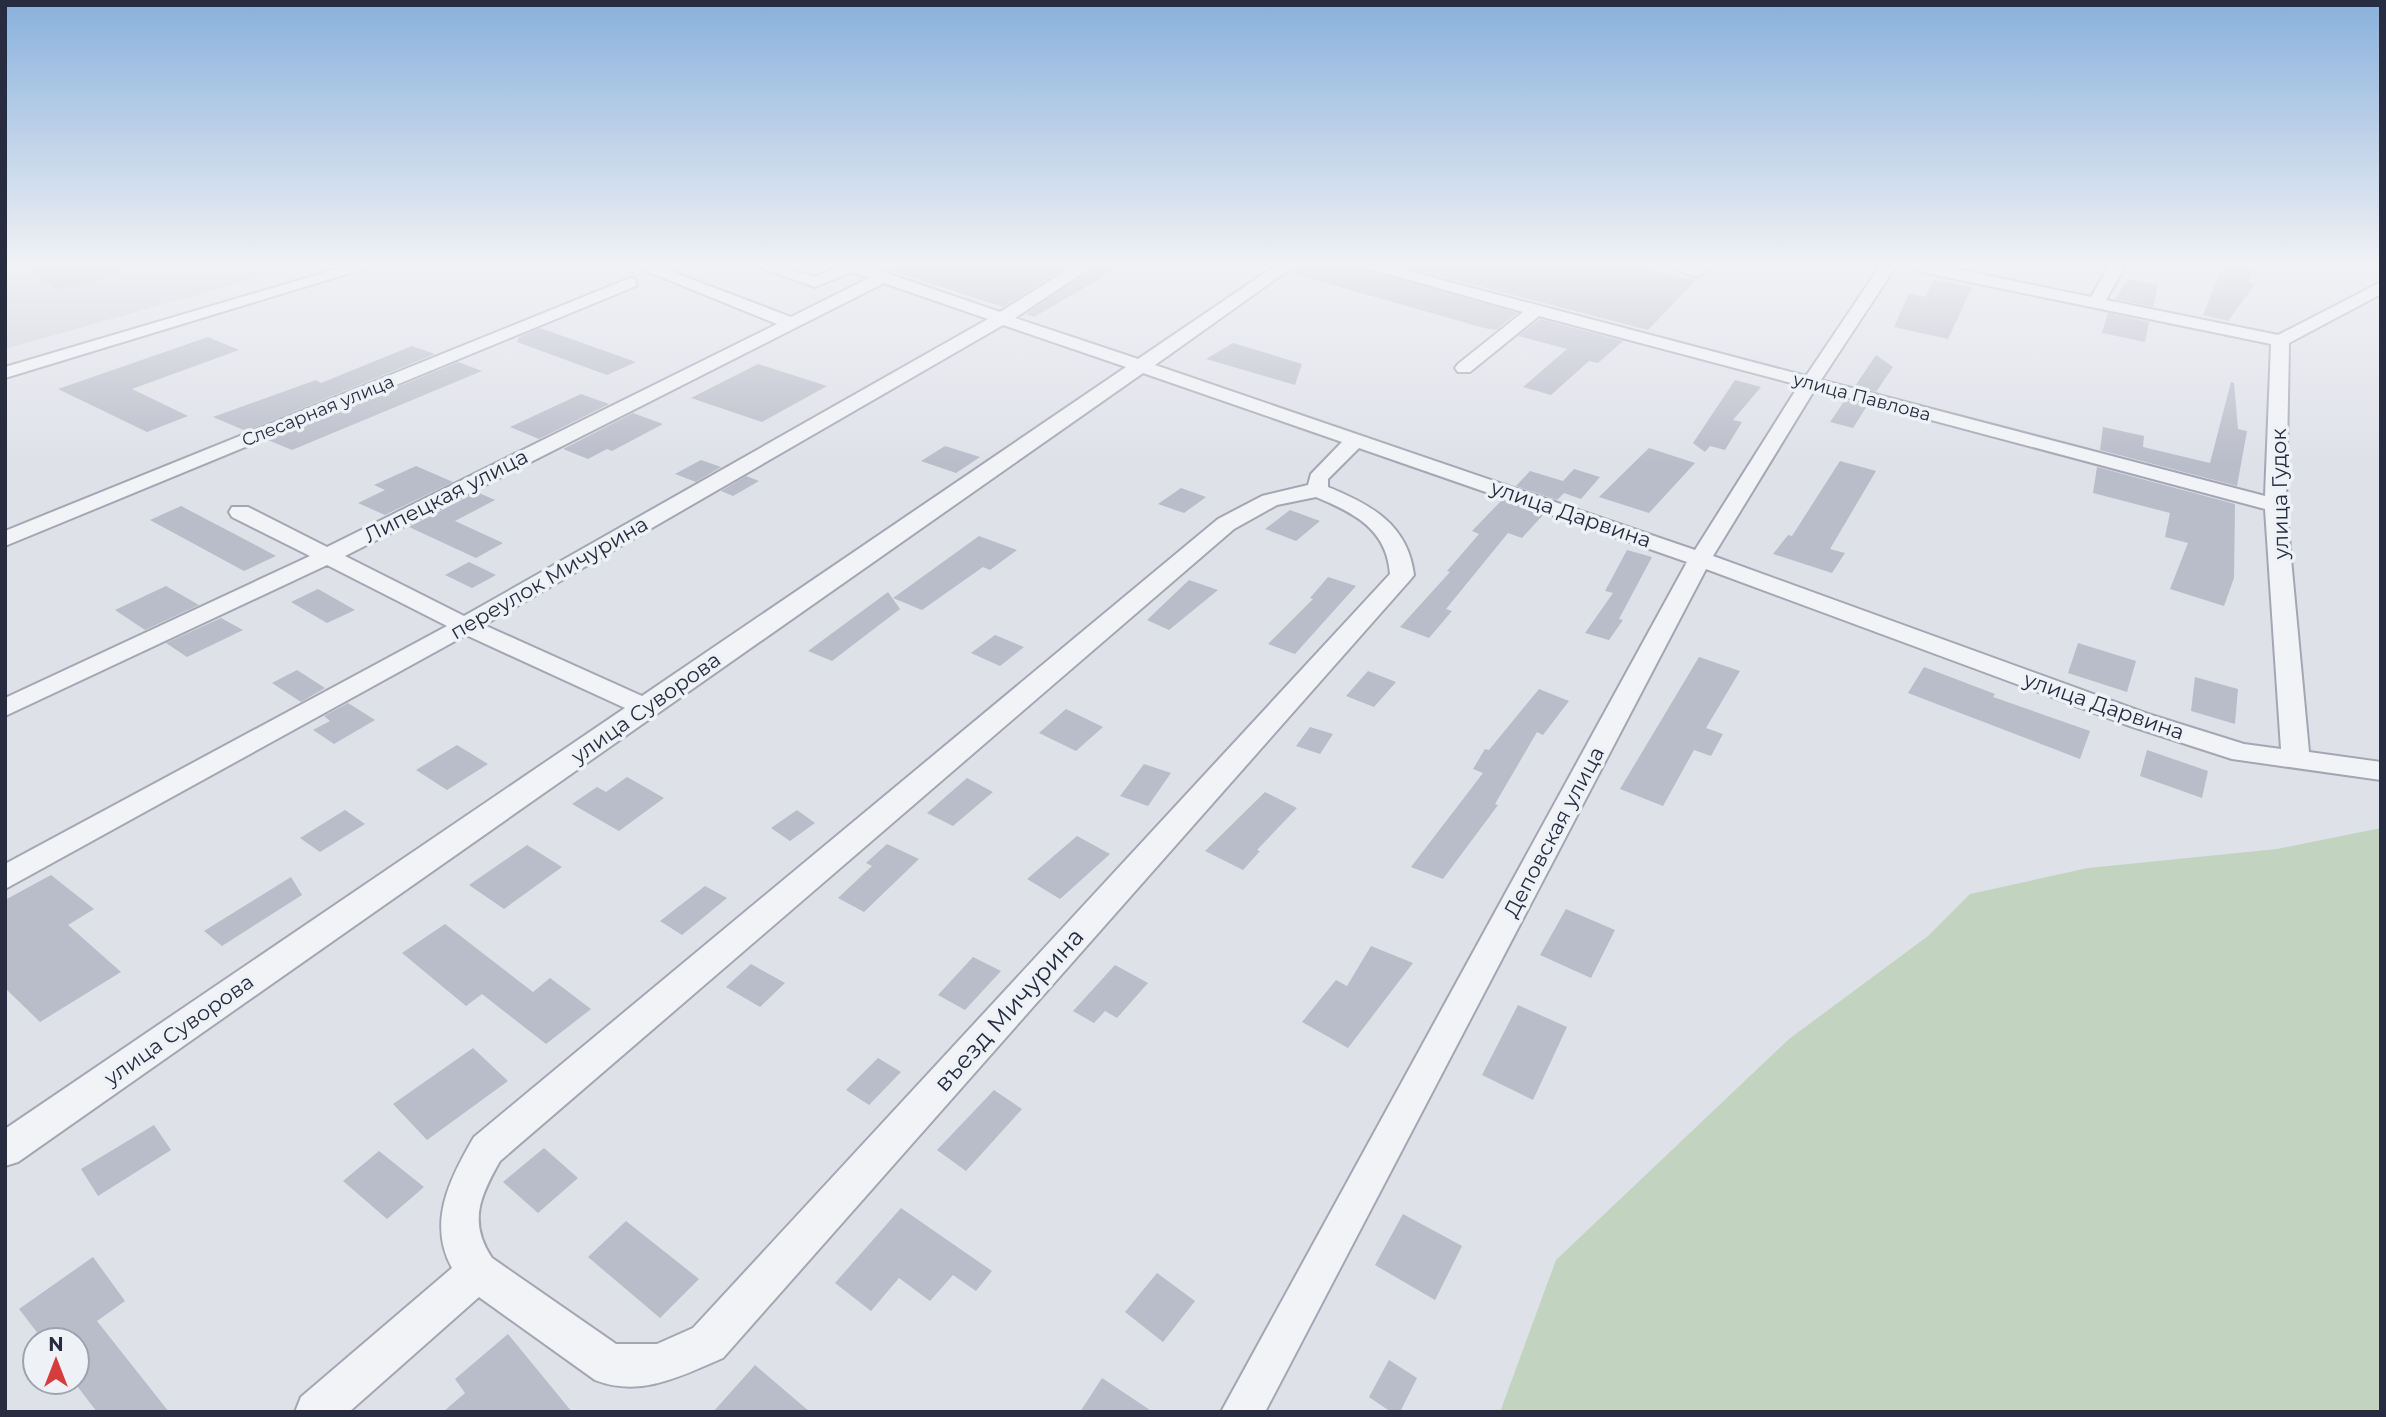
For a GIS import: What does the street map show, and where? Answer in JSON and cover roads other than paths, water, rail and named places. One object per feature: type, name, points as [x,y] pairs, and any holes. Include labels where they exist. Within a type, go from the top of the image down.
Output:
[{"type":"street","points":[[7,371],[140,332]]},
{"type":"street","name":"Слесарная улица","points":[[5,539],[510,332]]},
{"type":"street","name":"Липецкая улица","points":[[5,708],[326,557],[773,332]]},
{"type":"street","name":"переулок Мичурина","points":[[5,878],[465,626],[978,332]]},
{"type":"street","name":"улица Дарвина","points":[[1042,332],[1700,559],[2139,720],[2242,753],[2381,771]]},
{"type":"street","name":"улица Суворова","points":[[5,1150],[1190,332]]},
{"type":"street","points":[[1464,368],[1509,332]]},
{"type":"street","name":"улица Павлова","points":[[1618,332],[2275,505]]},
{"type":"street","name":"Деповская улица","points":[[1242,1412],[1700,559],[1844,332]]},
{"type":"street","points":[[2237,332],[2280,341],[2297,332]]},
{"type":"street","name":"улица Гудок","points":[[2280,341],[2275,505],[2296,760]]},
{"type":"street","points":[[1318,491],[1318,478],[1357,439]]},
{"type":"street","name":"въезд Мичурина","points":[[1318,491],[1347,501],[1378,526],[1398,548],[1402,575],[708,1343],[657,1365],[610,1365],[478,1272],[461,1245],[461,1215],[467,1183],[487,1149],[1226,524],[1260,503],[1286,493],[1318,491]]},
{"type":"street","points":[[240,512],[465,626],[646,708]]},
{"type":"street","points":[[316,1412],[478,1272]]}]
